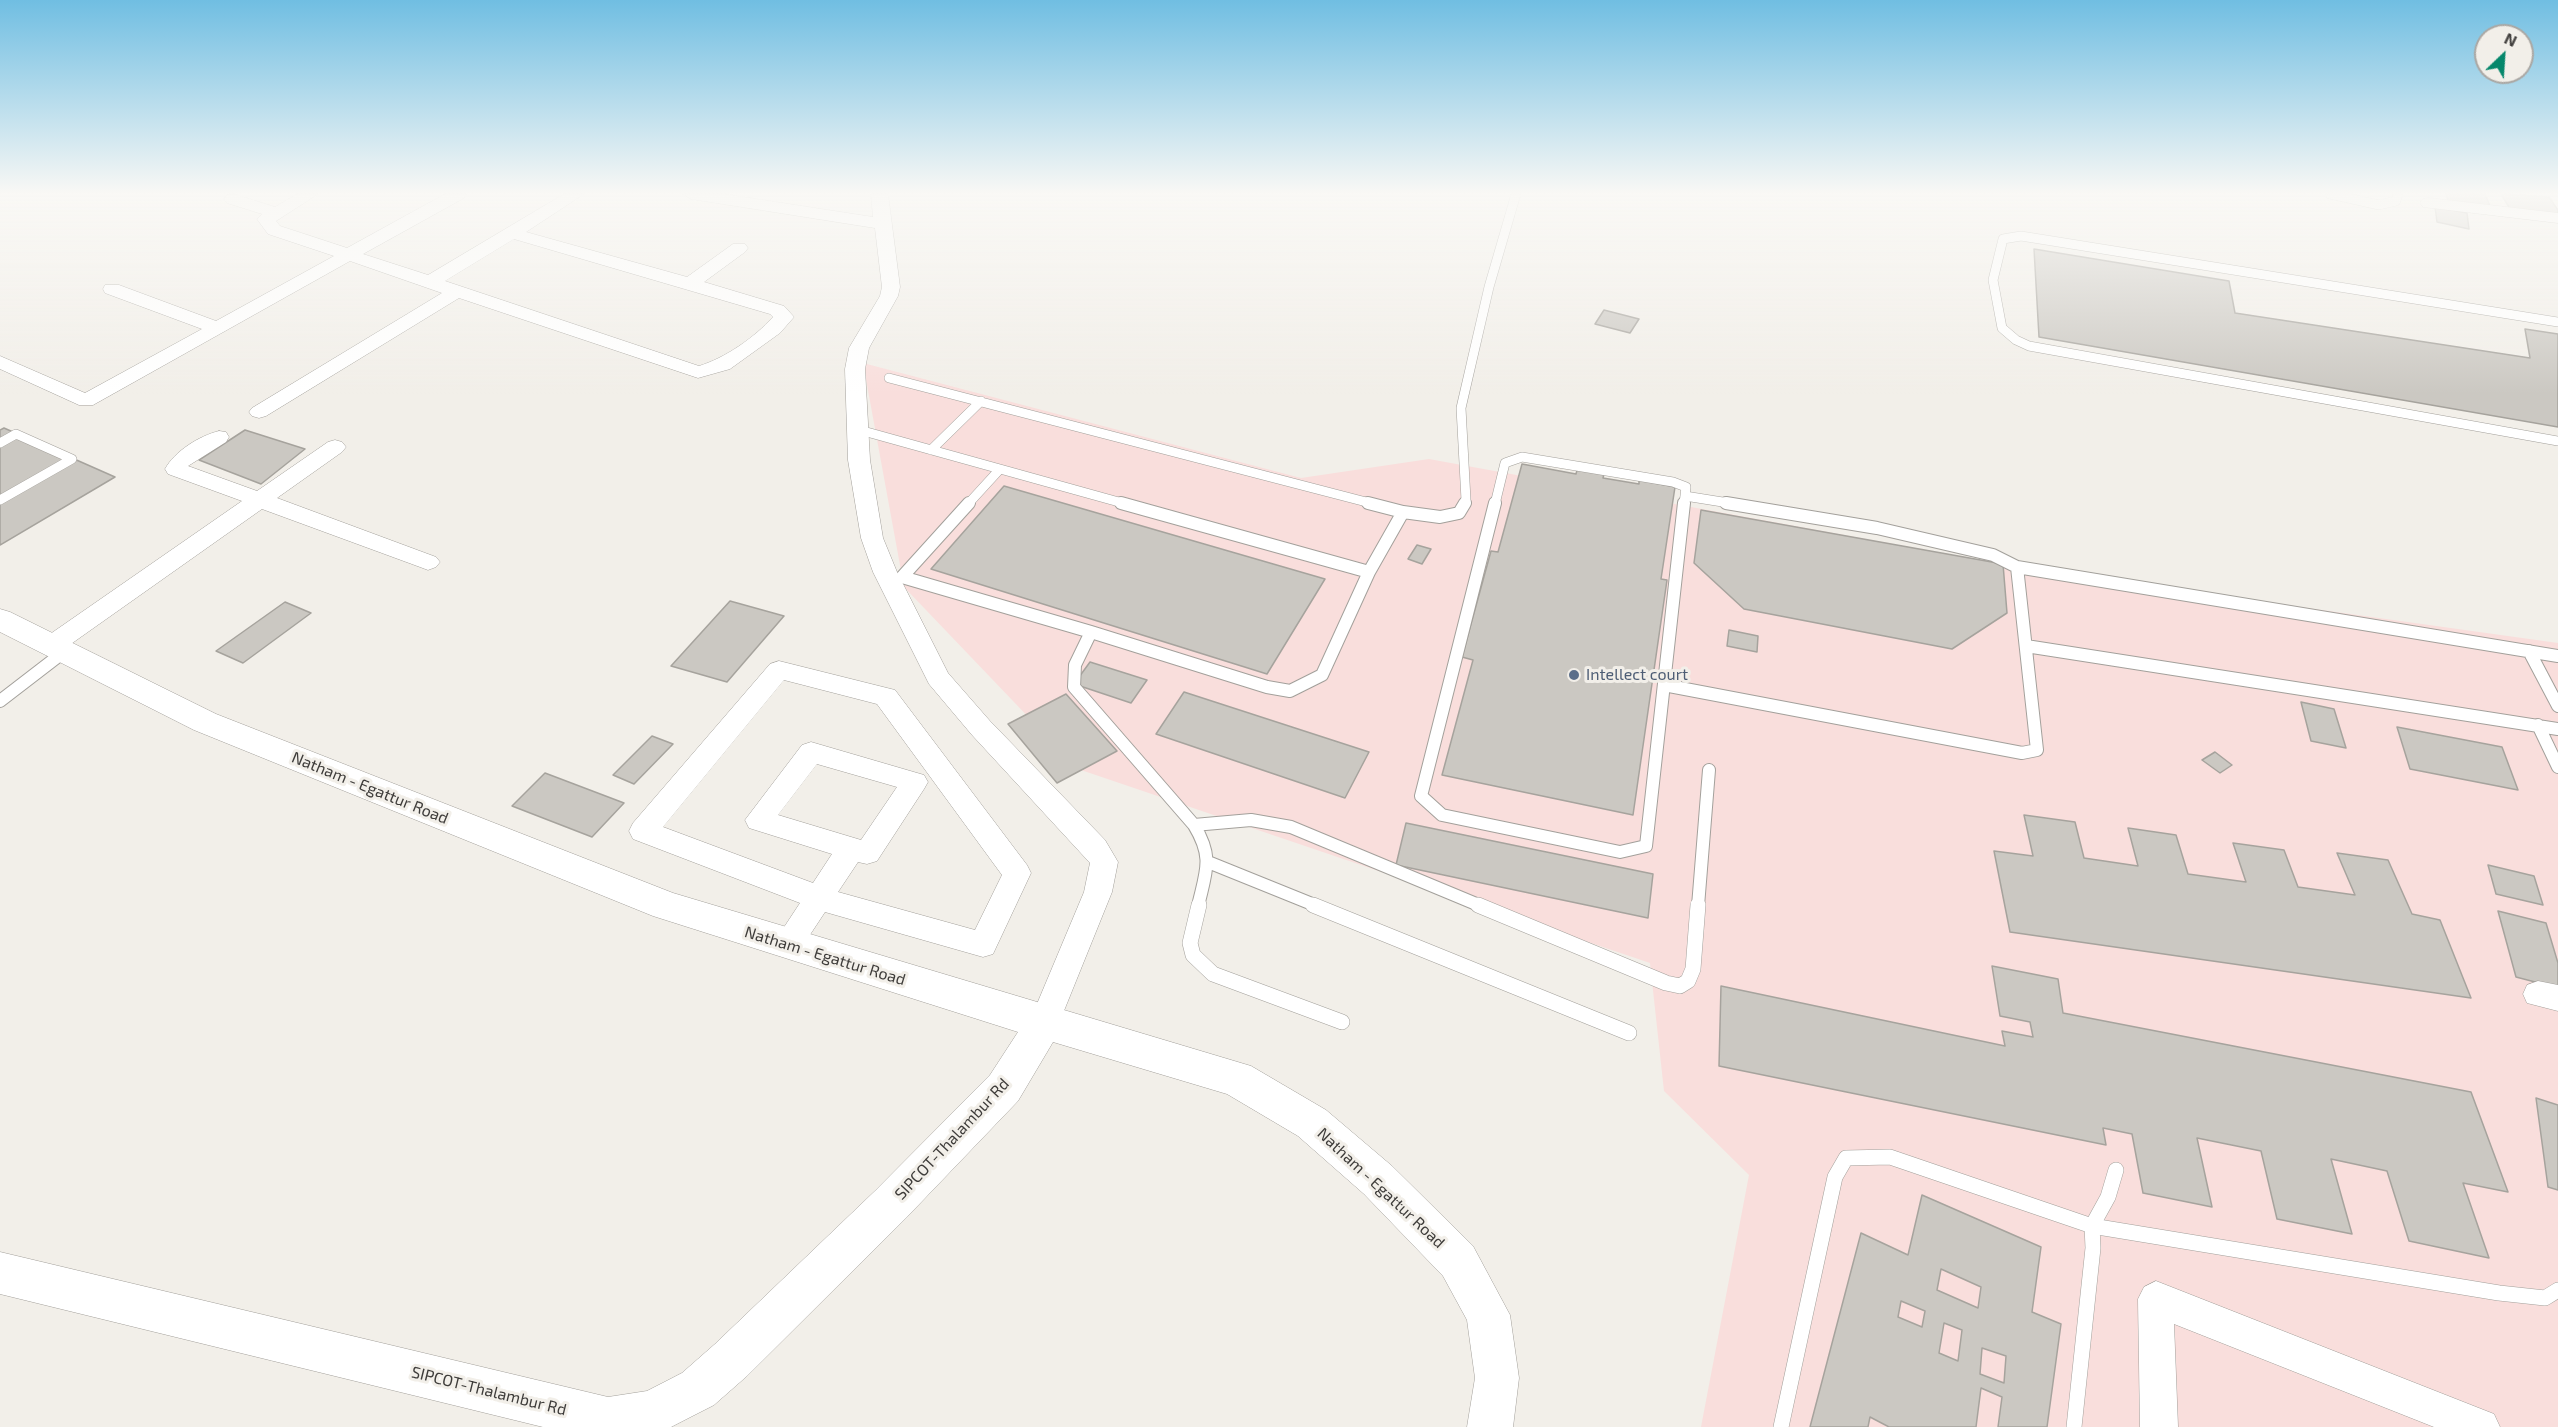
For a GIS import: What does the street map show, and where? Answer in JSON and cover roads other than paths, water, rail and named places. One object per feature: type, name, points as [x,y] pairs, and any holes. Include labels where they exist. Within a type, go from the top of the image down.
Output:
[{"type":"street","points":[[0,362],[87,401],[215,327],[338,261]]},
{"type":"street","points":[[365,261],[698,372],[723,365],[773,329],[784,317],[777,310],[608,261]]},
{"type":"street","points":[[430,282],[466,261]]},
{"type":"street","points":[[690,284],[722,261]]},
{"type":"street","name":"SIPCOT-Thalambur Rd","points":[[0,1273],[608,1420],[651,1413],[698,1389],[731,1360],[891,1204],[1004,1088],[1044,1023],[1098,892],[1104,862],[1095,848],[981,728],[938,678],[885,572],[872,538],[856,429],[855,369],[859,348],[889,296],[891,287],[888,261]]},
{"type":"street","points":[[112,289],[215,327]]},
{"type":"street","points":[[260,412],[458,291]]},
{"type":"street","points":[[219,436],[181,460],[176,470],[428,562]]},
{"type":"street","points":[[58,648],[258,500],[335,447]]},
{"type":"street","name":"Natham - Egattur Road","points":[[0,619],[205,722],[666,906],[1044,1023],[1237,1079],[1312,1123],[1378,1180],[1458,1261],[1488,1316],[1497,1378],[1490,1427]]},
{"type":"street","points":[[779,670],[886,697],[1017,873],[983,945],[819,898],[643,831],[779,670]]},
{"type":"street","points":[[811,752],[915,782],[867,853],[851,849],[759,820],[811,752]]},
{"type":"street","points":[[788,944],[851,849]]},
{"type":"street","points":[[2159,1427],[2157,1299],[2481,1427]]},
{"type":"lane","points":[[889,378],[1403,512],[1440,517],[1455,515],[1461,512],[1466,500],[1461,408],[1497,261]]},
{"type":"lane","points":[[1998,261],[1993,280],[2002,328],[2016,340],[2029,345],[2558,441]]},
{"type":"lane","points":[[2175,261],[2558,322]]},
{"type":"lane","points":[[931,450],[981,401]]},
{"type":"lane","points":[[856,429],[1369,572]]},
{"type":"lane","points":[[0,443],[16,434],[72,459],[0,500]]},
{"type":"lane","points":[[1522,457],[1673,482],[1686,487],[1685,496],[1646,846],[1620,852],[1442,815],[1421,796],[1505,463],[1522,457]]},
{"type":"lane","points":[[1000,470],[902,578],[1091,632],[1267,687],[1290,691],[1322,675],[1369,572],[1403,512]]},
{"type":"lane","points":[[1685,496],[1877,528],[1993,555],[2017,567],[2558,656]]},
{"type":"lane","points":[[1664,685],[2022,753],[2037,750],[2017,567]]},
{"type":"lane","points":[[1091,632],[1073,670],[1071,679],[1074,687],[1194,825],[1204,842],[1208,862],[1190,943],[1193,955],[1213,974],[1342,1022]]},
{"type":"lane","points":[[2026,646],[2558,729]]},
{"type":"lane","points":[[0,701],[58,648]]},
{"type":"lane","points":[[2529,651],[2558,706]]},
{"type":"lane","points":[[2538,725],[2558,767]]},
{"type":"lane","points":[[1194,825],[1251,820],[1291,827],[1666,983],[1680,986],[1688,981],[1693,969],[1709,770]]},
{"type":"lane","points":[[1208,862],[1629,1033]]},
{"type":"lane","points":[[1781,1427],[1835,1177],[1846,1158],[1890,1157],[2092,1226],[2499,1293],[2545,1298],[2558,1290]]},
{"type":"lane","points":[[2074,1427],[2093,1248],[2092,1226],[2108,1197],[2116,1170]]},
{"type":"place","name":"Intellect court","points":[[1574,675]]}]
